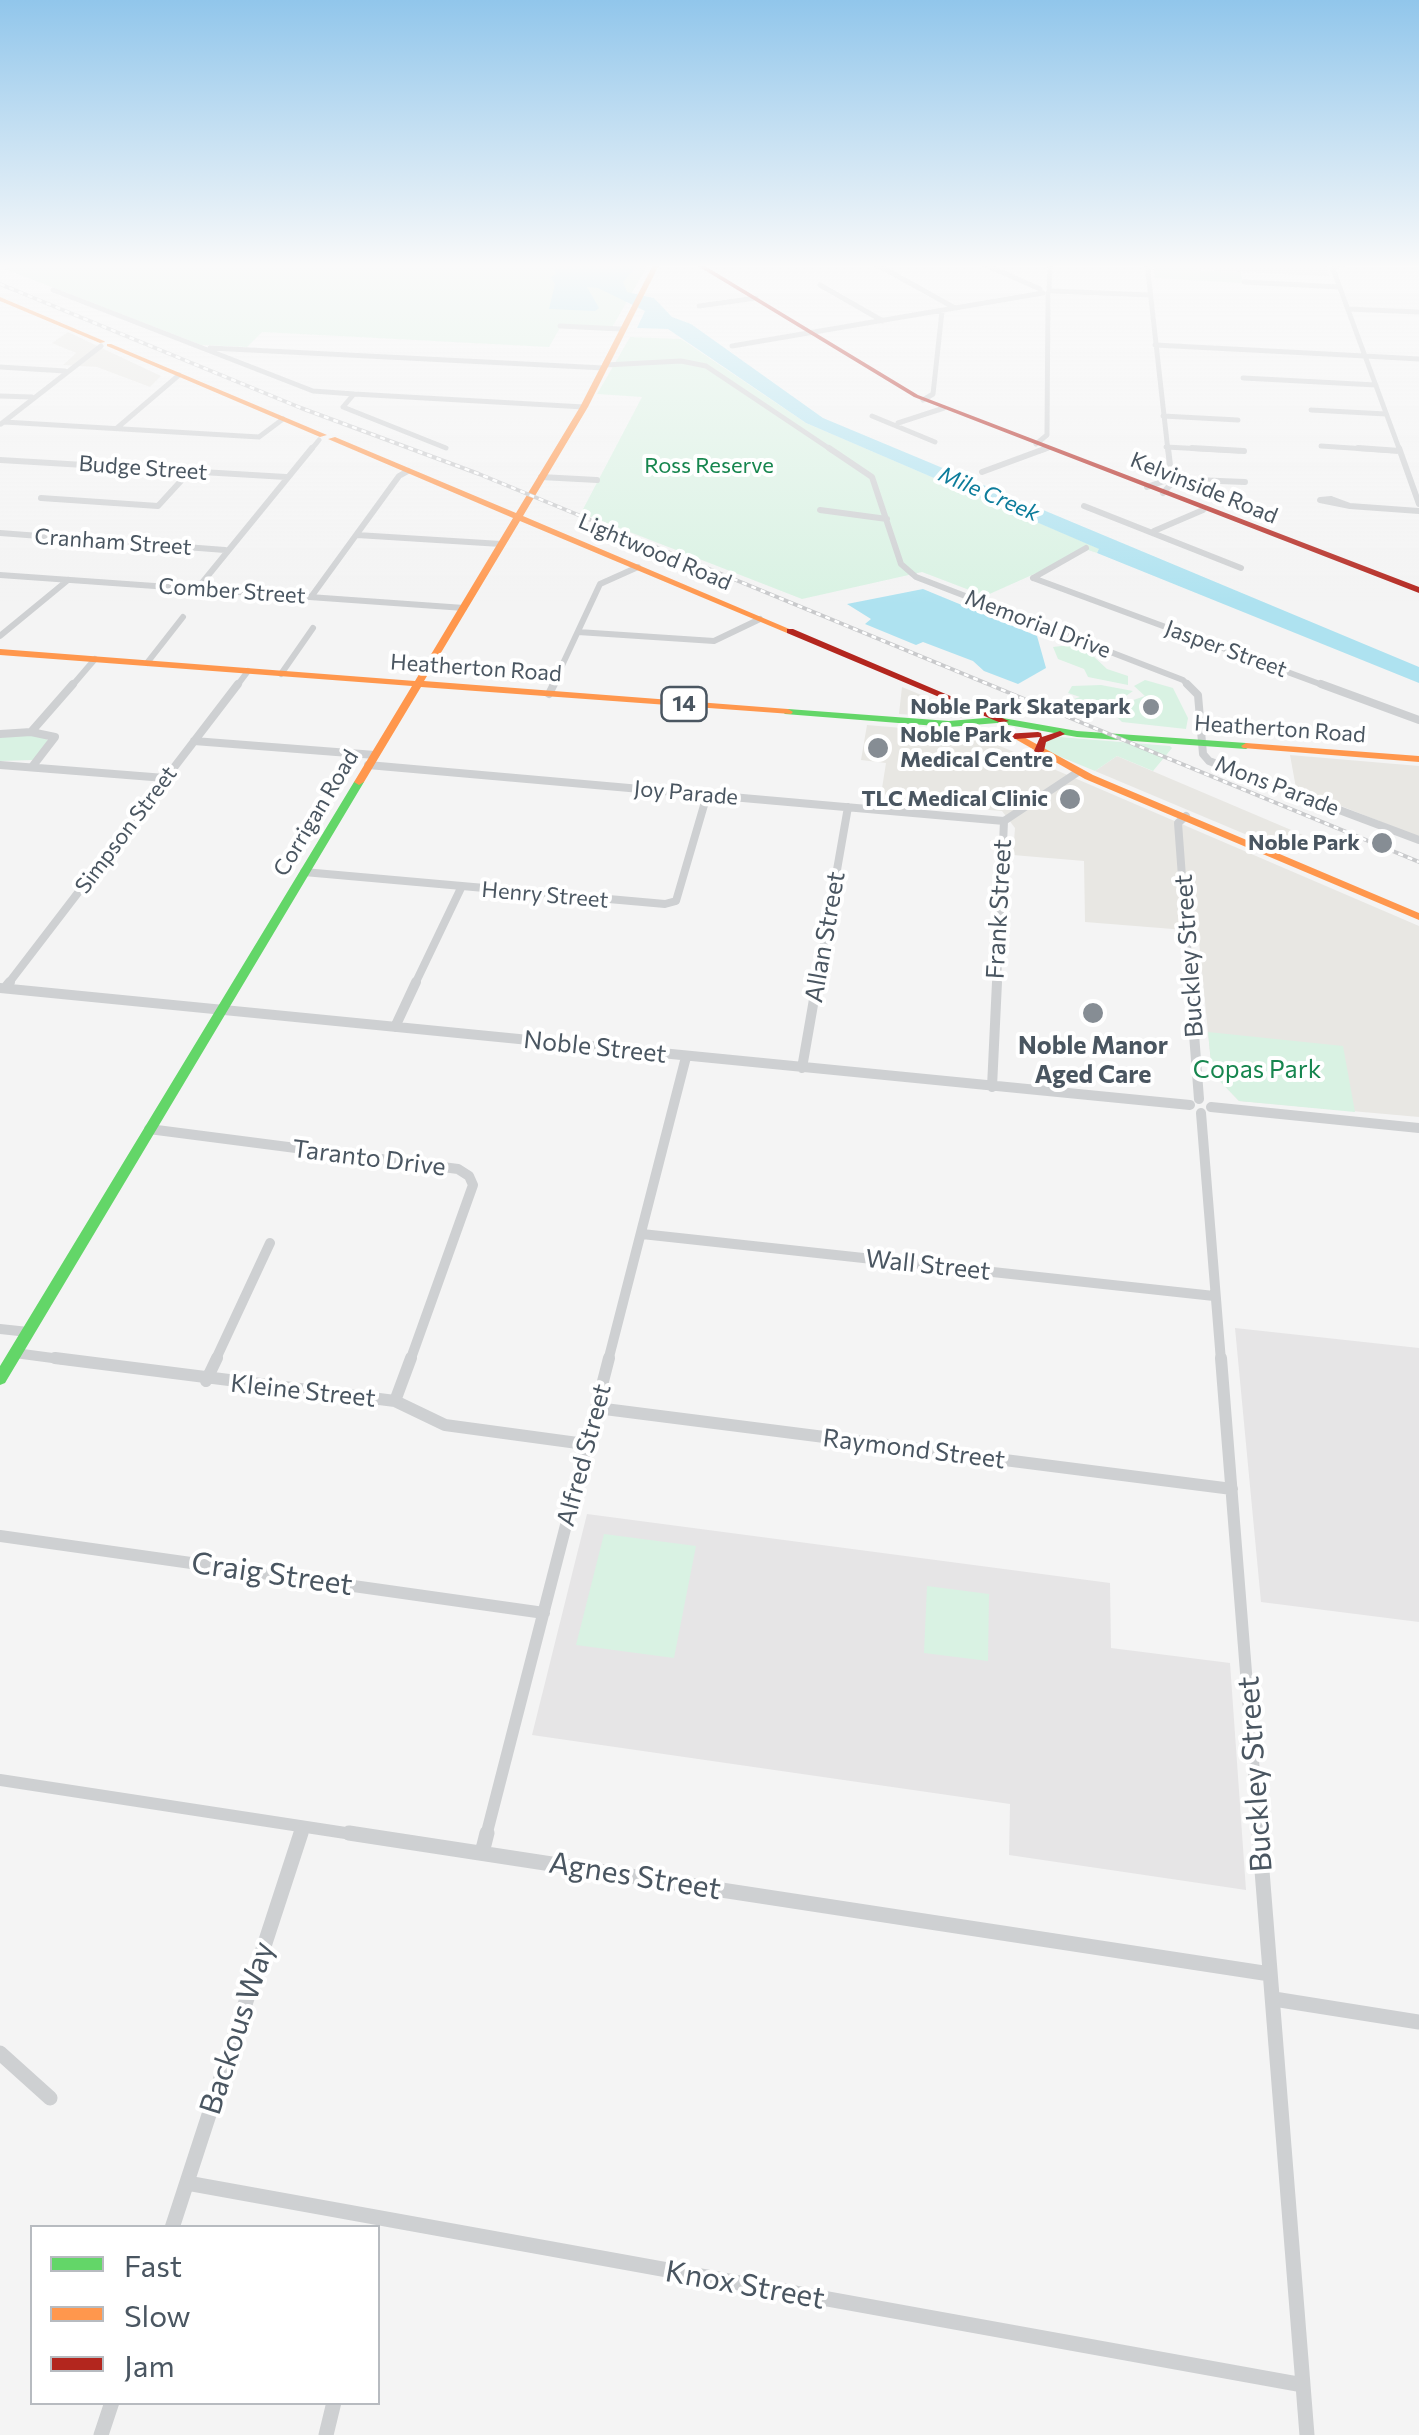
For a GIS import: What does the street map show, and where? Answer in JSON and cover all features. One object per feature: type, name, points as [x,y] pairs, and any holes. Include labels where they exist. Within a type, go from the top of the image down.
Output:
[{"type":"main road","name":"Lightwood Road","points":[[183,377],[1005,722]]},
{"type":"main road","name":"Corrigan Road","points":[[0,1379],[599,377]]},
{"type":"main road","name":"Kelvinside Road","points":[[891,377],[944,408],[1039,440],[1147,487],[1166,486],[1202,510],[1419,592]]},
{"type":"main road","name":"Heatherton Road","points":[[0,652],[987,729]]},
{"type":"main road","name":"Lightwood Road","points":[[962,703],[987,729]]},
{"type":"main road","name":"Heatherton Road","points":[[1005,722],[1078,734]]},
{"type":"main road","name":"14","points":[[987,729],[1005,722]]},
{"type":"main road","points":[[1005,722],[1039,751],[1078,772]]},
{"type":"main road","name":"14","points":[[987,729],[1021,737]]},
{"type":"main road","points":[[987,729],[1419,918]]},
{"type":"main road","points":[[1039,751],[1040,741],[1060,734]]},
{"type":"main road","name":"Heatherton Road","points":[[1021,737],[1078,734],[1419,759]]},
{"type":"street","points":[[2,423],[59,377]]},
{"type":"street","points":[[117,428],[177,377]]},
{"type":"street","points":[[275,377],[313,391],[584,407]]},
{"type":"street","name":"Memorial Drive","points":[[717,377],[862,476],[878,492],[902,564],[916,578],[1189,683],[1198,695],[1203,743]]},
{"type":"street","points":[[924,395],[928,377]]},
{"type":"street","points":[[982,472],[1039,440],[1042,377]]},
{"type":"street","points":[[1159,377],[1166,486],[1245,482]]},
{"type":"street","points":[[1351,507],[1419,505],[1373,377]]},
{"type":"street","points":[[1243,378],[1376,385]]},
{"type":"street","points":[[354,394],[343,408],[446,448]]},
{"type":"street","points":[[0,396],[32,398]]},
{"type":"street","points":[[897,423],[944,408]]},
{"type":"street","points":[[1311,410],[1386,414]]},
{"type":"street","points":[[872,416],[897,423],[935,442]]},
{"type":"street","points":[[1163,416],[1238,420]]},
{"type":"street","points":[[2,423],[259,437],[283,418]]},
{"type":"street","points":[[197,589],[286,478],[325,438]]},
{"type":"street","points":[[1321,446],[1400,451]]},
{"type":"street","points":[[1166,447],[1244,451]]},
{"type":"street","name":"Budge Street","points":[[0,460],[286,478]]},
{"type":"street","points":[[1404,464],[1419,464]]},
{"type":"street","points":[[41,498],[158,506],[190,471]]},
{"type":"street","points":[[311,596],[399,476],[408,471]]},
{"type":"street","points":[[540,476],[598,480]]},
{"type":"street","points":[[1084,506],[1241,568]]},
{"type":"street","points":[[820,510],[886,519]]},
{"type":"street","points":[[1154,531],[1202,510]]},
{"type":"street","name":"Cranham Street","points":[[0,533],[225,550]]},
{"type":"street","points":[[357,535],[500,544]]},
{"type":"street","name":"Jasper Street","points":[[1086,548],[1034,578],[1419,720]]},
{"type":"street","points":[[549,694],[600,584],[638,567]]},
{"type":"street","name":"Comber Street","points":[[0,575],[464,608]]},
{"type":"street","points":[[0,636],[68,580]]},
{"type":"street","points":[[147,663],[183,617]]},
{"type":"street","points":[[578,632],[714,641],[760,618]]},
{"type":"street","points":[[281,674],[313,628]]},
{"type":"street","points":[[31,732],[94,659]]},
{"type":"street","name":"Simpson Street","points":[[2,988],[248,671]]},
{"type":"street","points":[[0,734],[31,732],[55,737],[32,767]]},
{"type":"street","name":"Joy Parade","points":[[194,741],[707,795],[1004,821]]},
{"type":"street","name":"Mons Parade","points":[[1203,743],[1203,756],[1214,764],[1419,840]]},
{"type":"street","points":[[0,765],[165,778]]},
{"type":"street","name":"Frank Street","points":[[992,1087],[1004,821],[1078,772]]},
{"type":"street","name":"Henry Street","points":[[304,872],[665,904],[676,901],[707,795]]},
{"type":"street","name":"Allan Street","points":[[802,1068],[848,807]]},
{"type":"street","name":"Buckley Street","points":[[1186,816],[1178,823],[1307,2435]]},
{"type":"street","points":[[395,1027],[461,888]]},
{"type":"street","name":"Noble Street","points":[[2,988],[1419,1128]]},
{"type":"street","name":"Alfred Street","points":[[482,1853],[686,1057]]},
{"type":"street","name":"Taranto Drive","points":[[149,1129],[458,1169],[468,1176],[473,1186],[395,1401]]},
{"type":"street","name":"Wall Street","points":[[642,1234],[1214,1296]]},
{"type":"street","points":[[206,1380],[270,1244]]},
{"type":"street","points":[[0,1329],[28,1332]]},
{"type":"street","name":"Kleine Street","points":[[15,1354],[395,1401],[445,1425],[585,1444]]},
{"type":"street","name":"Raymond Street","points":[[596,1408],[1232,1489]]},
{"type":"street","name":"Craig Street","points":[[0,1536],[544,1613]]},
{"type":"street","name":"Agnes Street","points":[[0,1780],[1270,1974]]},
{"type":"street","name":"Backous Way","points":[[173,2225],[303,1828]]},
{"type":"street","points":[[1274,1999],[1419,2022]]},
{"type":"street","points":[[0,2053],[35,2080],[50,2098]]},
{"type":"street","name":"Knox Street","points":[[187,2183],[375,2225]]},
{"type":"street","name":"Knox Street","points":[[380,2226],[1303,2384]]},
{"type":"street","points":[[101,2435],[111,2405]]},
{"type":"street","points":[[326,2435],[333,2405]]},
{"type":"shaded area","points":[[123,377],[160,377],[150,387]]},
{"type":"shaded area","points":[[902,687],[960,711],[962,718],[899,714]]},
{"type":"shaded area","points":[[867,725],[972,734],[1419,926],[1419,1117],[1239,1101],[1212,1073],[1198,931],[1085,922],[1084,861],[1013,855],[1015,828],[1002,811],[880,801],[886,763],[861,760]]},
{"type":"shaded area","points":[[1290,755],[1419,766],[1419,837],[1296,788]]},
{"type":"shaded area","points":[[1117,756],[1310,838],[1290,853],[1095,771]]},
{"type":"shaded area","points":[[1235,1328],[1419,1348],[1419,1622],[1261,1602]]},
{"type":"shaded area","points":[[587,1514],[1110,1583],[1111,1648],[1230,1663],[1246,1890],[1009,1855],[1010,1804],[532,1735]]},
{"type":"green space","name":"Ross Reserve","points":[[607,377],[737,377],[806,423],[1100,549],[1097,553],[1088,550],[985,596],[922,572],[802,599],[581,513],[642,397],[597,394]]},
{"type":"green space","points":[[1069,645],[1091,654],[1107,669],[1128,676],[1128,685],[1088,677],[1084,669],[1058,659],[1053,647]]},
{"type":"green space","name":"Noble Park Skatepark","points":[[1145,680],[1173,688],[1188,718],[1186,729],[1122,722],[1117,717],[1119,705],[1145,696],[1134,686]]},
{"type":"green space","points":[[1101,685],[1133,691],[1109,708],[1077,702],[1074,699],[1080,697],[1068,693],[1072,686]]},
{"type":"green space","points":[[12,734],[45,737],[49,742],[33,760],[0,761],[0,738]]},
{"type":"green space","points":[[1059,737],[1172,748],[1153,771],[1117,756],[1095,771],[1044,750],[1045,741]]},
{"type":"green space","name":"Copas Park","points":[[1208,1032],[1343,1046],[1355,1112],[1239,1101],[1212,1073]]},
{"type":"green space","points":[[604,1534],[696,1546],[674,1658],[576,1645]]},
{"type":"green space","points":[[927,1586],[989,1594],[988,1661],[924,1653]]},
{"type":"water","name":"Mile Creek","points":[[738,377],[765,377],[823,418],[1419,667],[1419,683],[1097,553],[1099,549],[806,423]]},
{"type":"water","points":[[923,589],[1037,636],[1046,668],[1018,684],[984,671],[973,661],[923,642],[916,645],[865,624],[871,619],[847,604]]},
{"type":"railway","points":[[225,377],[479,474],[1419,862]]},
{"type":"traffic: fast","points":[[788,712],[949,724],[997,720],[1077,734],[1246,746]]},
{"type":"traffic: fast","points":[[0,1379],[359,782]]},
{"type":"traffic: slow","points":[[184,377],[323,435]]},
{"type":"traffic: slow","points":[[359,782],[599,377]]},
{"type":"traffic: slow","points":[[332,439],[790,631]]},
{"type":"traffic: slow","points":[[0,652],[788,712]]},
{"type":"traffic: slow","points":[[1020,738],[1089,777],[1419,917]]},
{"type":"traffic: slow","points":[[1246,746],[1419,759]]},
{"type":"traffic: jam","points":[[884,377],[916,396],[1419,590]]},
{"type":"traffic: jam","points":[[790,631],[1004,721]]},
{"type":"traffic: jam","points":[[968,728],[1004,737],[1038,735]]},
{"type":"traffic: jam","points":[[1039,751],[1042,740],[1060,734]]},
{"type":"place","name":"Noble Park Skatepark","points":[[1151,707]]},
{"type":"place","name":"Noble Park Medical Centre","points":[[878,748]]},
{"type":"place","name":"TLC Medical Clinic","points":[[1070,799]]},
{"type":"place","name":"Noble Park","points":[[1382,843]]},
{"type":"place","name":"Noble Manor Aged Care","points":[[1093,1013]]}]
